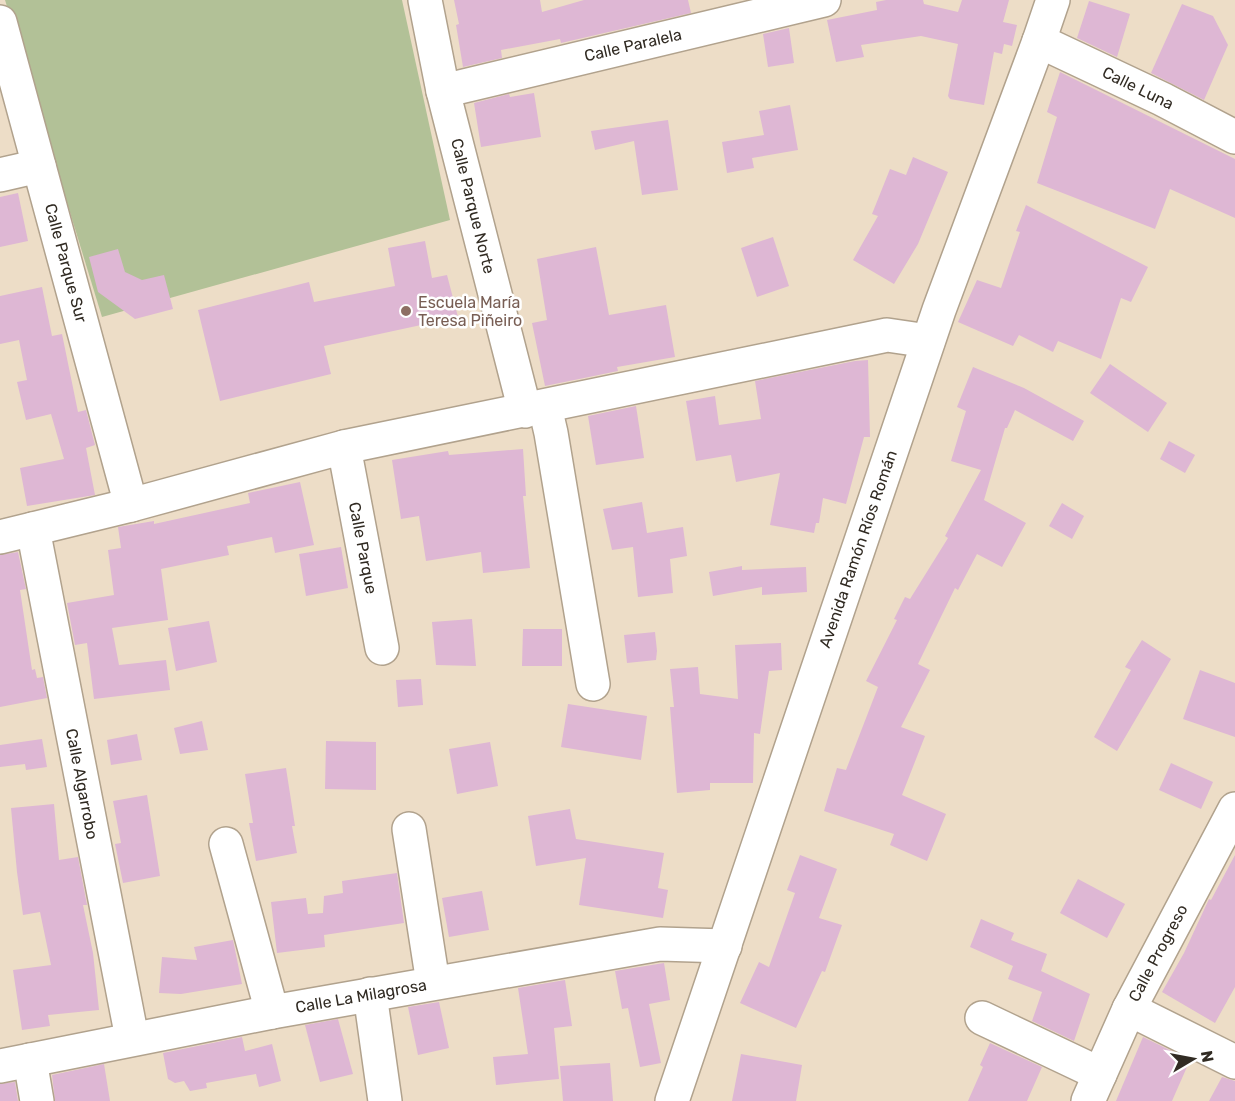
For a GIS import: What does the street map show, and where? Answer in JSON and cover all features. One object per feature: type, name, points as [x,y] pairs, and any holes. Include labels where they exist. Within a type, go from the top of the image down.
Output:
[{"type":"street","name":"Calle Parque Norte","points":[[425,0],[443,91],[535,409],[551,433],[593,684]]},
{"type":"street","name":"Calle Paralela","points":[[443,91],[824,0]]},
{"type":"street","name":"Avenida Ramón Ríos Román","points":[[672,1101],[928,341],[1040,41],[1053,0]]},
{"type":"street","name":"Calle Parque Sur","points":[[0,22],[131,505]]},
{"type":"street","name":"Calle Luna","points":[[1040,41],[1162,99],[1235,137]]},
{"type":"street","points":[[0,174],[39,166]]},
{"type":"street","points":[[0,537],[131,505],[344,447],[887,335],[928,341]]},
{"type":"street","name":"Calle Parque","points":[[344,447],[382,648]]},
{"type":"street","name":"Calle Algarrobo","points":[[33,529],[132,1038]]},
{"type":"street","name":"Calle Progreso","points":[[1094,1088],[1129,1010],[1235,809]]},
{"type":"street","points":[[409,829],[432,983]]},
{"type":"street","points":[[226,844],[272,1012]]},
{"type":"street","name":"Calle La Milagrosa","points":[[15,1063],[272,1012],[660,944],[725,946]]},
{"type":"street","points":[[370,994],[385,1101]]},
{"type":"street","points":[[1129,1010],[1235,1062]]},
{"type":"street","points":[[982,1018],[1094,1088]]},
{"type":"street","points":[[15,1063],[37,1101]]},
{"type":"green space","points":[[5,0],[402,0],[450,220],[102,317]]},
{"type":"building","points":[[454,0],[540,0],[542,12],[584,0],[688,0],[691,13],[561,43],[560,39],[501,50],[502,58],[463,67]]},
{"type":"building","points":[[923,0],[924,4],[958,12],[962,0],[1009,0],[1003,22],[1017,25],[1012,46],[1004,44],[1002,54],[994,52],[984,105],[950,99],[948,96],[958,44],[921,36],[861,45],[864,57],[836,62],[827,20],[877,10],[876,2]]},
{"type":"building","points":[[1089,1],[1130,14],[1117,57],[1077,38]]},
{"type":"building","points":[[1182,4],[1213,16],[1228,45],[1204,100],[1151,73]]},
{"type":"building","points":[[789,28],[794,63],[768,67],[763,34]]},
{"type":"building","points":[[1060,72],[1235,159],[1235,218],[1170,189],[1155,229],[1037,183],[1057,117],[1047,112]]},
{"type":"building","points":[[534,93],[541,137],[481,147],[474,103],[509,94],[510,97]]},
{"type":"building","points":[[790,105],[798,150],[752,158],[754,168],[727,173],[722,142],[764,135],[759,111]]},
{"type":"building","points":[[668,120],[678,190],[642,195],[634,141],[595,150],[591,131]]},
{"type":"building","points":[[913,157],[948,172],[918,244],[894,284],[853,260],[878,216],[872,214],[890,169],[906,175]]},
{"type":"building","points":[[18,193],[28,241],[0,247],[0,197]]},
{"type":"building","points":[[1026,205],[1148,267],[1131,302],[1121,298],[1101,359],[1058,341],[1053,352],[1019,335],[1013,346],[958,322],[977,280],[1001,288],[1020,232],[1016,231]]},
{"type":"building","points":[[773,237],[789,286],[757,297],[741,248]]},
{"type":"building","points":[[425,241],[432,278],[447,275],[458,317],[324,346],[331,374],[220,401],[198,310],[309,282],[314,302],[395,286],[388,248]]},
{"type":"building","points":[[596,247],[609,315],[666,305],[675,357],[617,367],[618,371],[545,386],[532,323],[547,320],[537,259]]},
{"type":"building","points":[[118,249],[125,272],[142,280],[164,275],[173,309],[135,319],[98,292],[89,257]]},
{"type":"building","points":[[42,287],[52,336],[62,334],[78,412],[86,410],[95,445],[86,448],[95,495],[27,506],[20,468],[64,459],[51,414],[26,420],[17,382],[27,380],[19,340],[0,344],[0,296]]},
{"type":"building","points":[[868,360],[870,437],[864,437],[846,504],[823,498],[819,523],[816,523],[814,533],[770,525],[780,473],[736,482],[731,455],[696,461],[686,401],[715,396],[719,425],[761,419],[755,381]]},
{"type":"building","points":[[1110,364],[1167,403],[1148,432],[1090,393]]},
{"type":"building","points":[[973,367],[1024,388],[1084,421],[1073,441],[1015,410],[1005,428],[984,500],[1026,523],[1002,567],[977,554],[958,590],[955,588],[918,664],[930,670],[901,727],[925,736],[902,795],[946,814],[927,861],[890,845],[894,834],[824,811],[837,768],[846,770],[878,687],[866,681],[897,620],[894,619],[905,597],[910,599],[948,538],[945,536],[981,470],[951,461],[966,411],[957,407]]},
{"type":"building","points":[[636,406],[644,458],[596,465],[588,416]]},
{"type":"building","points":[[1169,441],[1195,455],[1185,473],[1160,459]]},
{"type":"building","points":[[523,449],[526,496],[523,496],[530,568],[483,573],[481,552],[426,561],[419,516],[401,519],[392,460],[448,451],[449,455]]},
{"type":"building","points":[[300,482],[314,545],[275,553],[272,537],[227,546],[229,555],[161,569],[168,620],[112,628],[119,665],[166,660],[170,690],[94,699],[87,643],[75,645],[67,603],[114,595],[108,550],[121,548],[118,527],[154,521],[154,524],[250,503],[248,493]]},
{"type":"building","points":[[642,502],[647,533],[683,527],[687,556],[670,559],[673,593],[638,597],[633,547],[612,550],[603,509]]},
{"type":"building","points":[[1062,503],[1084,516],[1072,539],[1049,526]]},
{"type":"building","points":[[341,547],[348,588],[306,596],[299,554]]},
{"type":"building","points":[[18,552],[26,589],[20,590],[32,670],[35,669],[37,678],[43,677],[47,698],[0,707],[0,555]]},
{"type":"building","points":[[742,566],[742,570],[806,567],[807,592],[762,595],[762,587],[713,596],[709,572]]},
{"type":"building","points":[[472,619],[476,666],[436,665],[432,622]]},
{"type":"building","points":[[209,621],[217,662],[176,671],[168,628]]},
{"type":"building","points":[[523,629],[562,629],[562,666],[522,666]]},
{"type":"building","points":[[655,632],[656,660],[627,663],[624,635]]},
{"type":"building","points":[[1142,640],[1171,659],[1117,751],[1094,737],[1131,670],[1125,667]]},
{"type":"building","points":[[781,643],[782,670],[769,671],[760,734],[754,733],[753,783],[710,783],[710,790],[677,793],[670,707],[674,707],[670,669],[698,667],[700,694],[738,699],[735,645]]},
{"type":"building","points":[[1200,670],[1235,683],[1235,737],[1183,719]]},
{"type":"building","points":[[421,679],[423,705],[398,707],[396,680]]},
{"type":"building","points":[[568,704],[647,716],[641,760],[561,747]]},
{"type":"building","points":[[202,721],[208,750],[180,754],[174,728]]},
{"type":"building","points":[[137,734],[142,760],[111,765],[107,740]]},
{"type":"building","points":[[42,739],[47,767],[26,770],[25,764],[0,767],[0,745]]},
{"type":"building","points":[[326,741],[376,742],[376,790],[325,789]]},
{"type":"building","points":[[490,742],[498,786],[457,794],[449,749]]},
{"type":"building","points":[[1171,763],[1213,782],[1201,809],[1159,790]]},
{"type":"building","points":[[286,768],[297,853],[256,861],[249,823],[253,823],[245,774]]},
{"type":"building","points":[[147,795],[160,876],[123,883],[115,844],[121,843],[113,801]]},
{"type":"building","points":[[54,804],[59,860],[78,857],[87,905],[83,905],[93,953],[99,1010],[48,1015],[50,1026],[22,1030],[13,970],[51,965],[40,912],[23,915],[11,808]]},
{"type":"building","points":[[570,809],[576,839],[664,853],[658,888],[668,890],[663,918],[579,905],[586,858],[536,866],[528,816]]},
{"type":"building","points":[[800,855],[837,869],[819,918],[842,925],[825,972],[822,971],[796,1028],[740,1003],[759,962],[769,967],[795,893],[787,890]]},
{"type":"building","points":[[1235,855],[1235,987],[1215,1023],[1162,992],[1184,953],[1209,899],[1211,900]]},
{"type":"building","points":[[397,873],[404,923],[324,935],[325,947],[277,953],[271,902],[306,898],[308,914],[323,913],[324,896],[343,893],[342,881]]},
{"type":"building","points":[[1078,879],[1125,904],[1107,938],[1060,913]]},
{"type":"building","points":[[482,891],[489,930],[449,937],[442,898]]},
{"type":"building","points":[[981,919],[1014,933],[1011,940],[1047,954],[1041,971],[1090,994],[1074,1041],[1032,1021],[1042,992],[1008,979],[1013,966],[970,947]]},
{"type":"building","points":[[233,940],[242,984],[181,994],[159,993],[162,957],[197,960],[194,947]]},
{"type":"building","points":[[664,963],[670,1000],[649,1004],[661,1063],[640,1067],[628,1008],[622,1009],[615,971]]},
{"type":"building","points":[[565,980],[572,1026],[554,1028],[559,1079],[496,1085],[493,1057],[528,1054],[518,988]]},
{"type":"building","points":[[439,1002],[449,1048],[418,1055],[408,1007]]},
{"type":"building","points":[[338,1019],[353,1074],[320,1082],[305,1025]]},
{"type":"building","points":[[242,1037],[245,1051],[272,1044],[281,1081],[259,1087],[256,1074],[206,1083],[207,1088],[190,1091],[184,1081],[175,1083],[168,1079],[163,1053]]},
{"type":"building","points":[[1143,1037],[1190,1060],[1172,1101],[1116,1101]]},
{"type":"building","points":[[990,1043],[1042,1067],[1027,1101],[968,1101],[983,1067],[980,1065]]},
{"type":"building","points":[[741,1054],[802,1065],[796,1101],[732,1101]]},
{"type":"building","points":[[610,1063],[613,1101],[563,1101],[560,1066]]},
{"type":"building","points":[[104,1064],[110,1101],[55,1101],[52,1075]]},
{"type":"building","points":[[1222,1077],[1235,1081],[1235,1101],[1209,1101]]},
{"type":"building","points":[[15,1082],[18,1101],[0,1101],[0,1084]]},
{"type":"place","name":"Escuela María Teresa Piñeiro","points":[[406,311]]}]
